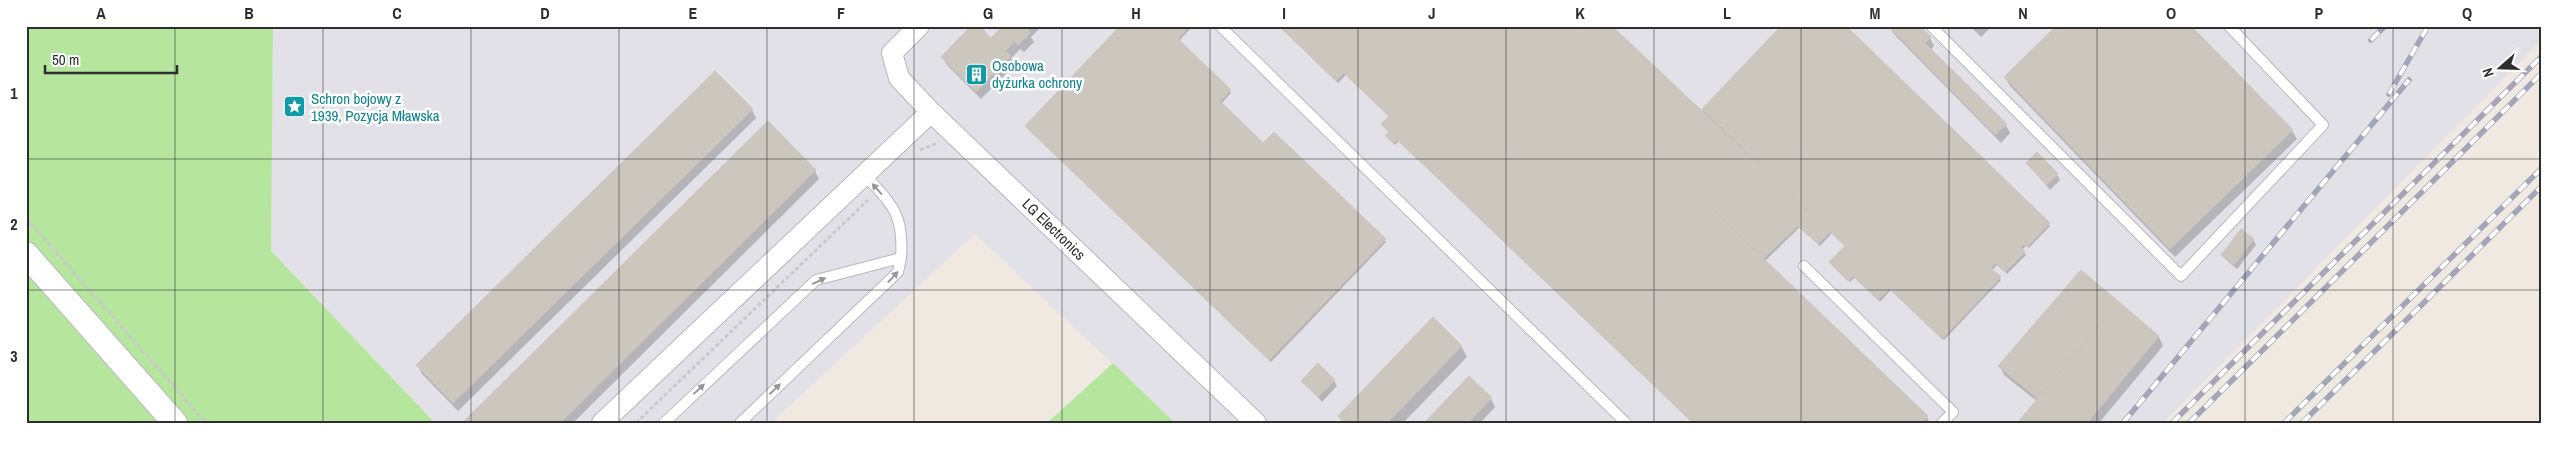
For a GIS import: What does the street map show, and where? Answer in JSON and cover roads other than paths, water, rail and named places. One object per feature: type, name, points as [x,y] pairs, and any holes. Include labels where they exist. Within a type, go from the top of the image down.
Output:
[{"type":"street","name":"LG Electronics","points":[[919,26],[892,53],[899,78],[931,112],[1256,423]]},
{"type":"street","points":[[602,423],[931,112]]},
{"type":"street","points":[[26,254],[175,423]]},
{"type":"lane","points":[[1220,26],[1626,423]]},
{"type":"lane","points":[[1931,26],[2180,276],[2323,125],[2228,26]]},
{"type":"lane","points":[[740,423],[898,272],[902,258],[903,232],[892,205],[864,174]]},
{"type":"lane","points":[[664,423],[816,280],[902,258]]},
{"type":"lane","points":[[1804,266],[1953,412],[1942,423]]},
{"type":"railway","points":[[2371,40],[2385,26]]},
{"type":"railway","points":[[2389,94],[2428,26]]},
{"type":"railway","points":[[2172,423],[2542,56]]},
{"type":"railway","points":[[2189,423],[2542,73]]},
{"type":"railway","points":[[2123,423],[2409,80]]},
{"type":"railway","points":[[2284,423],[2542,168]]},
{"type":"railway","points":[[2302,423],[2542,186]]},
{"type":"place","name":"Osobowa dyżurka ochrony","points":[[976,74]]},
{"type":"place","name":"Schron bojowy z 1939, Pozycja Mławska","points":[[295,107]]}]
